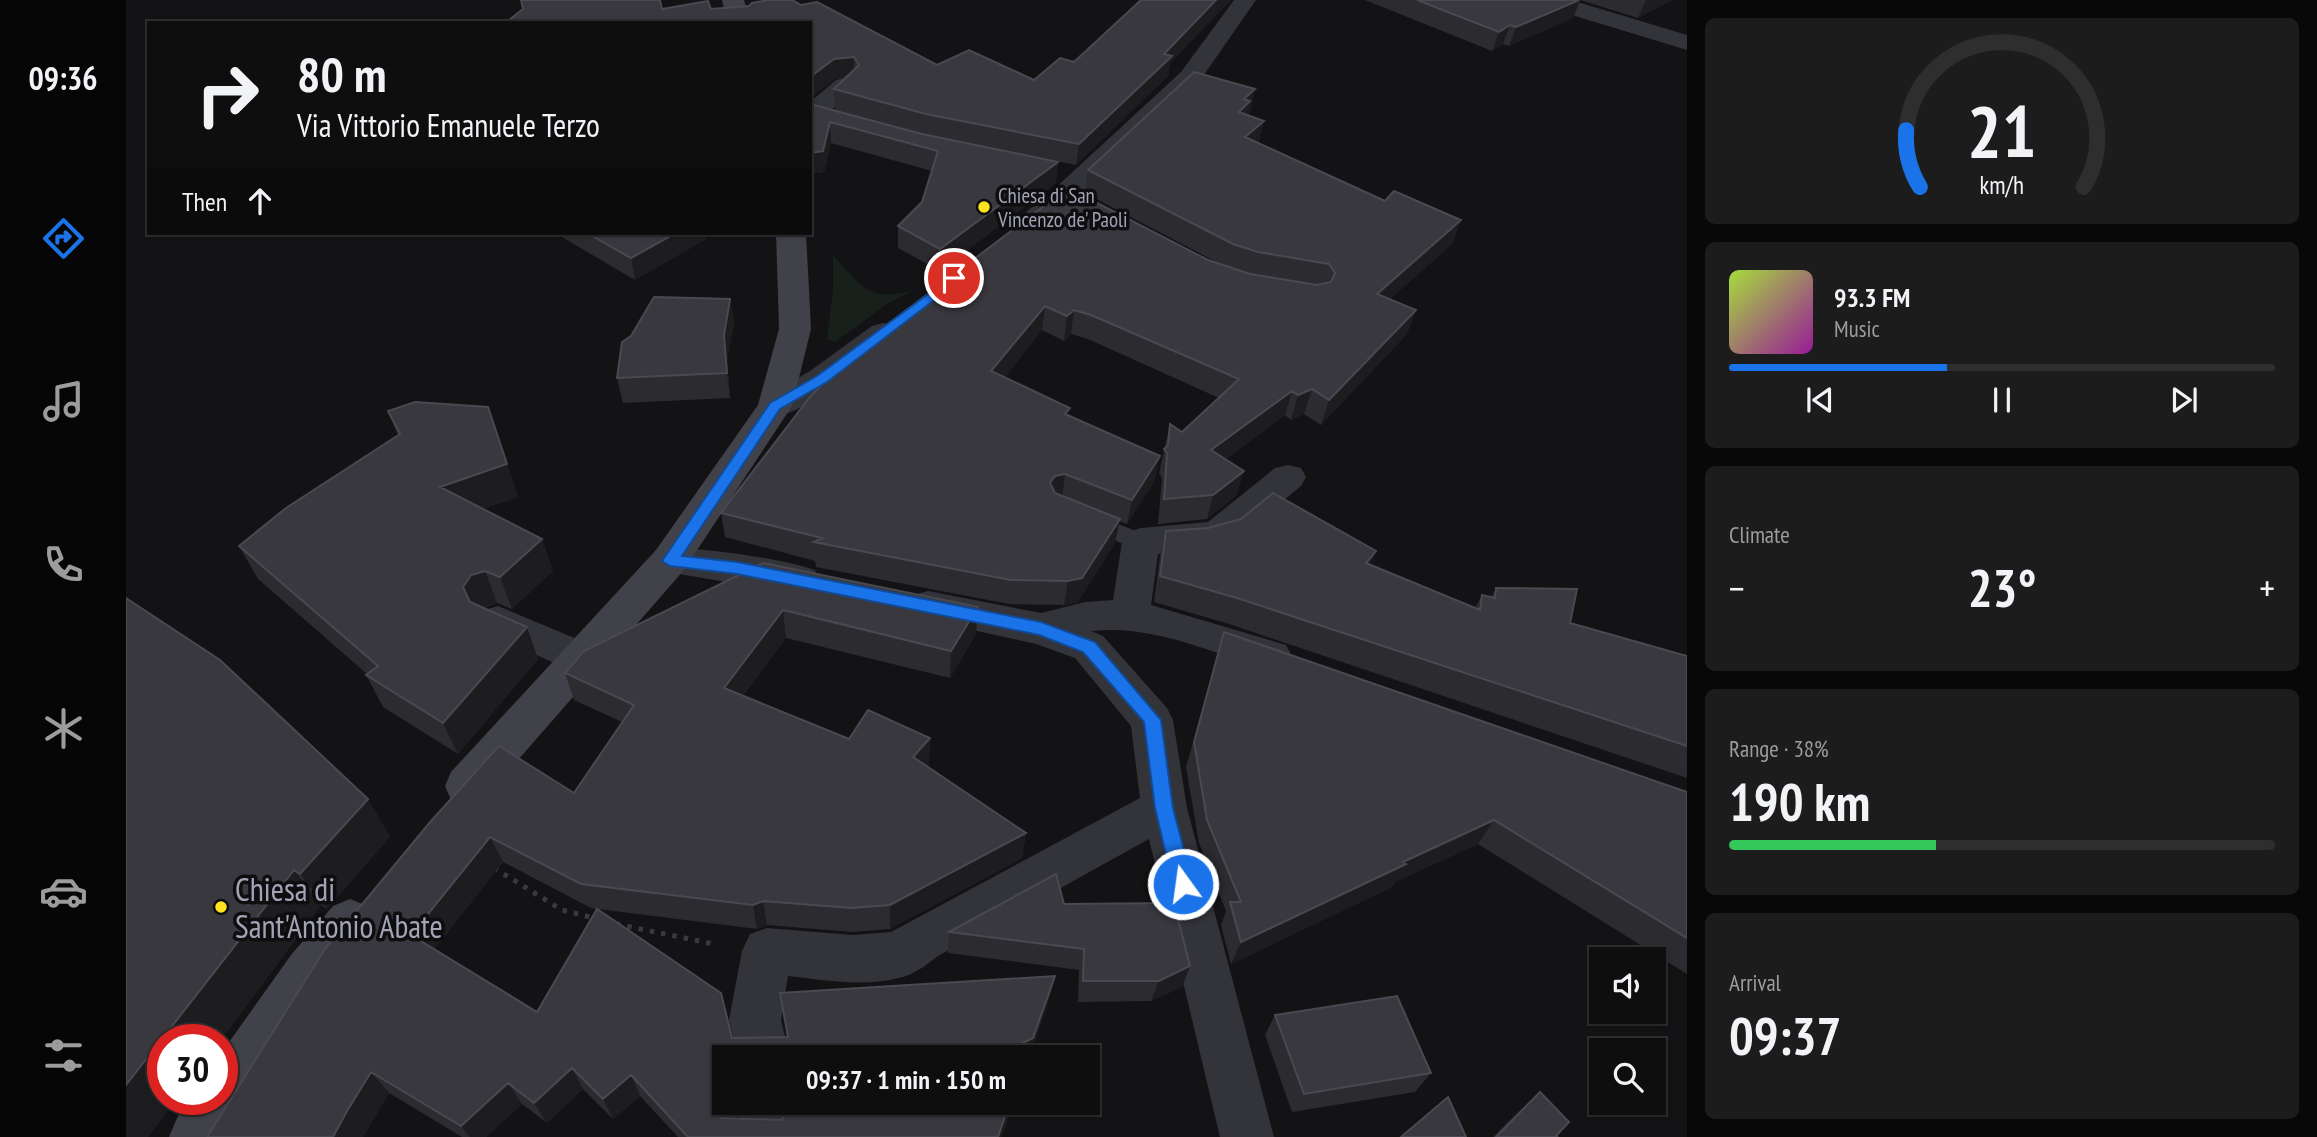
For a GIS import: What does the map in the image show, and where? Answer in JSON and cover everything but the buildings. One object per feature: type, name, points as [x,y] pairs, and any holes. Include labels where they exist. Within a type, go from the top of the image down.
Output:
[{"type":"street","points":[[733,0],[738,21]]},
{"type":"street","points":[[1009,237],[1077,194],[1191,77],[1245,0]]},
{"type":"street","points":[[1547,0],[1687,43]]},
{"type":"street","points":[[820,116],[845,85]]},
{"type":"street","points":[[1046,171],[1077,194]]},
{"type":"street","points":[[436,821],[670,561],[775,406],[795,329],[792,235]]},
{"type":"street","points":[[775,406],[822,379],[899,320]]},
{"type":"street","points":[[1130,616],[1141,542],[1201,537],[1220,532],[1288,477]]},
{"type":"street","points":[[670,561],[737,568],[1041,629],[1089,647],[1152,720],[1164,808],[1247,1137]]},
{"type":"street","points":[[1041,629],[1098,615],[1130,616],[1214,636],[1306,668]]},
{"type":"street","points":[[498,621],[582,658]]},
{"type":"street","points":[[761,1045],[755,1020],[767,951],[853,959],[899,955],[921,940],[1164,808]]},
{"type":"street","points":[[238,1076],[309,972],[376,891]]},
{"type":"street","points":[[195,1137],[211,1115]]},
{"type":"street","points":[[757,1137],[769,1115]]},
{"type":"lane","points":[[1061,509],[1141,542]]},
{"type":"path","points":[[484,862],[562,910],[600,920]]},
{"type":"path","points":[[613,923],[695,942],[767,951]]},
{"type":"shaded area","points":[[833,255],[866,289],[884,294],[912,291],[888,303],[835,342],[827,339],[833,290]]},
{"type":"place","name":"Chiesa di San Vincenzo de' Paoli","points":[[984,207]]},
{"type":"place","name":"Chiesa di Sant'Antonio Abate","points":[[221,907]]},
{"type":"route","points":[[954,278],[822,379],[775,406],[670,561],[737,568],[1041,629],[1089,647],[1152,720],[1164,808],[1183,884]]}]
